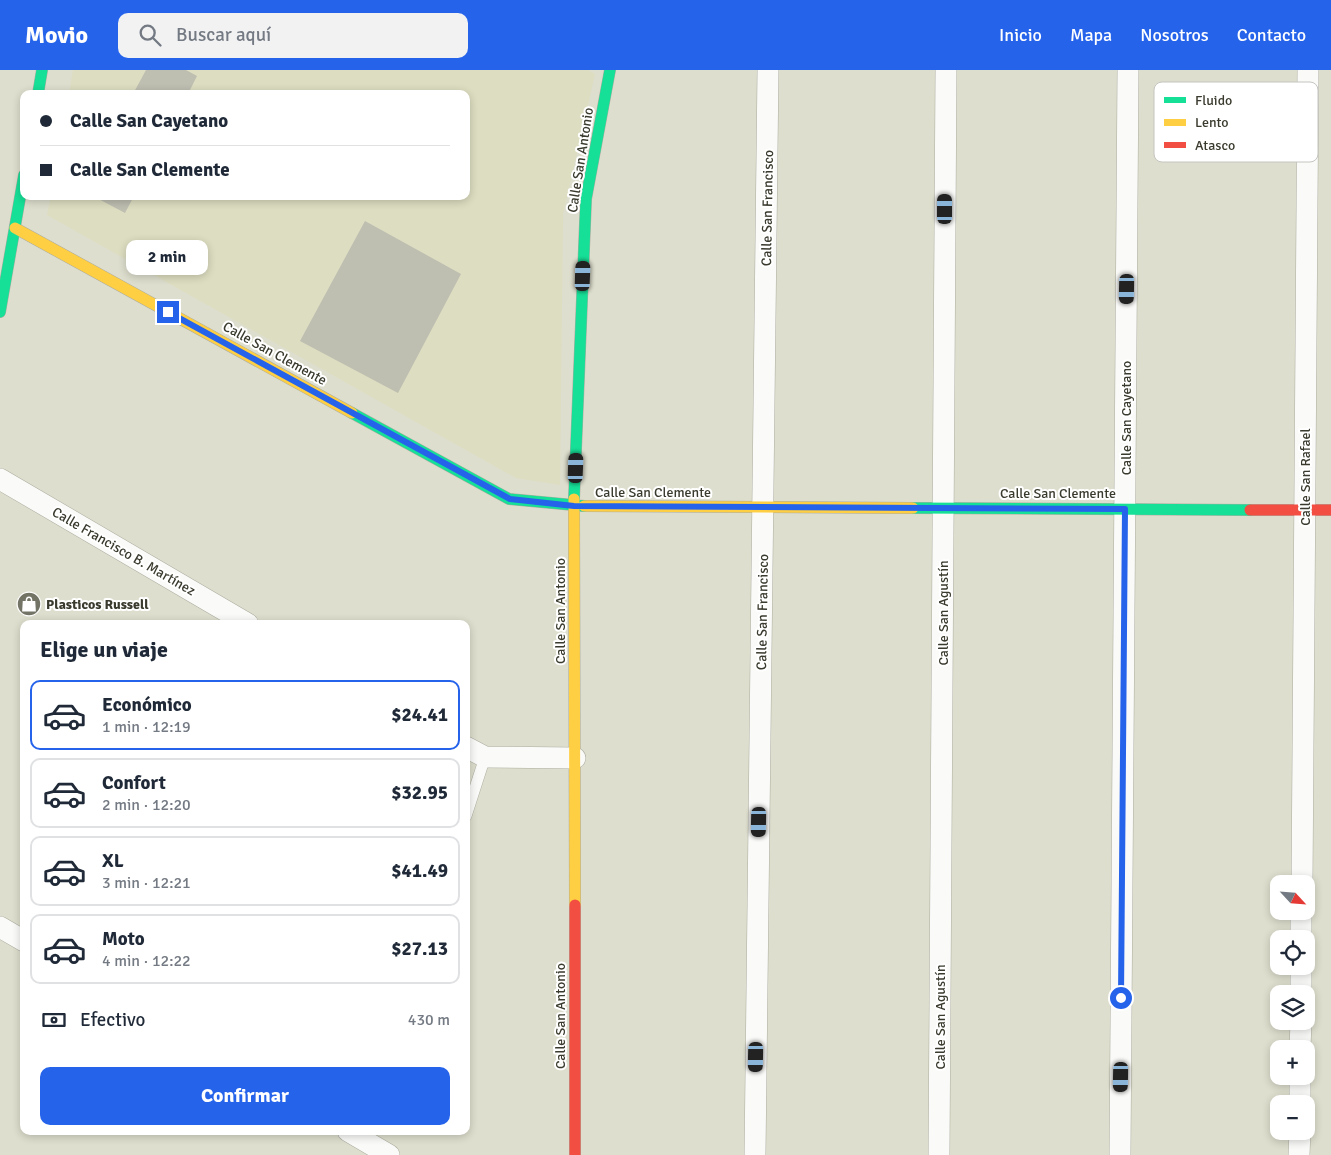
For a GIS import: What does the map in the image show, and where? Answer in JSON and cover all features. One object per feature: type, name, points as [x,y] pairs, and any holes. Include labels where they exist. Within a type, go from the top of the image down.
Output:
[{"type":"street","points":[[39,90],[42,70]]},
{"type":"street","name":"Calle San Antonio","points":[[575,1155],[576,758],[574,506],[586,199],[610,70]]},
{"type":"street","name":"Calle San Francisco","points":[[755,1155],[768,70]]},
{"type":"street","name":"Calle San Agustín","points":[[939,1155],[946,70]]},
{"type":"street","name":"Calle San Cayetano","points":[[1120,1155],[1128,70]]},
{"type":"street","name":"Calle San Rafael","points":[[1302,875],[1307,162]]},
{"type":"street","points":[[0,312],[20,199]]},
{"type":"street","name":"Calle San Clemente","points":[[15,228],[510,499],[574,506],[1331,510]]},
{"type":"street","name":"Calle Francisco B. Martínez","points":[[0,479],[241,620]]},
{"type":"street","points":[[470,749],[485,757],[576,758]]},
{"type":"street","points":[[0,927],[20,939]]},
{"type":"street","points":[[355,1135],[389,1155]]},
{"type":"street","points":[[1299,1155],[1300,1140]]},
{"type":"lane","points":[[470,804],[485,757]]},
{"type":"shaded area","points":[[73,70],[588,70],[595,74],[563,214],[560,485],[516,478],[47,215],[50,200],[470,200],[470,90],[70,90]]},
{"type":"building","points":[[146,70],[186,70],[197,76],[190,90],[135,90]]},
{"type":"building","points":[[101,200],[132,200],[125,213]]},
{"type":"building","points":[[365,221],[461,274],[398,393],[300,341]]},
{"type":"traffic: fast","points":[[39,90],[42,70]]},
{"type":"traffic: fast","points":[[574,499],[586,199],[610,70]]},
{"type":"traffic: fast","points":[[0,312],[20,198]]},
{"type":"traffic: fast","points":[[352,413],[509,499],[584,506]]},
{"type":"traffic: fast","points":[[913,508],[1250,510]]},
{"type":"traffic: slow","points":[[15,228],[352,413]]},
{"type":"traffic: slow","points":[[574,499],[575,905]]},
{"type":"traffic: slow","points":[[584,506],[913,508]]},
{"type":"traffic: jam","points":[[1250,510],[1331,510]]},
{"type":"traffic: jam","points":[[575,905],[575,1155]]},
{"type":"place","name":"Plasticos Russell","points":[[29,604]]},
{"type":"route","points":[[168,312],[510,499],[574,506],[1125,509],[1121,998]]}]
